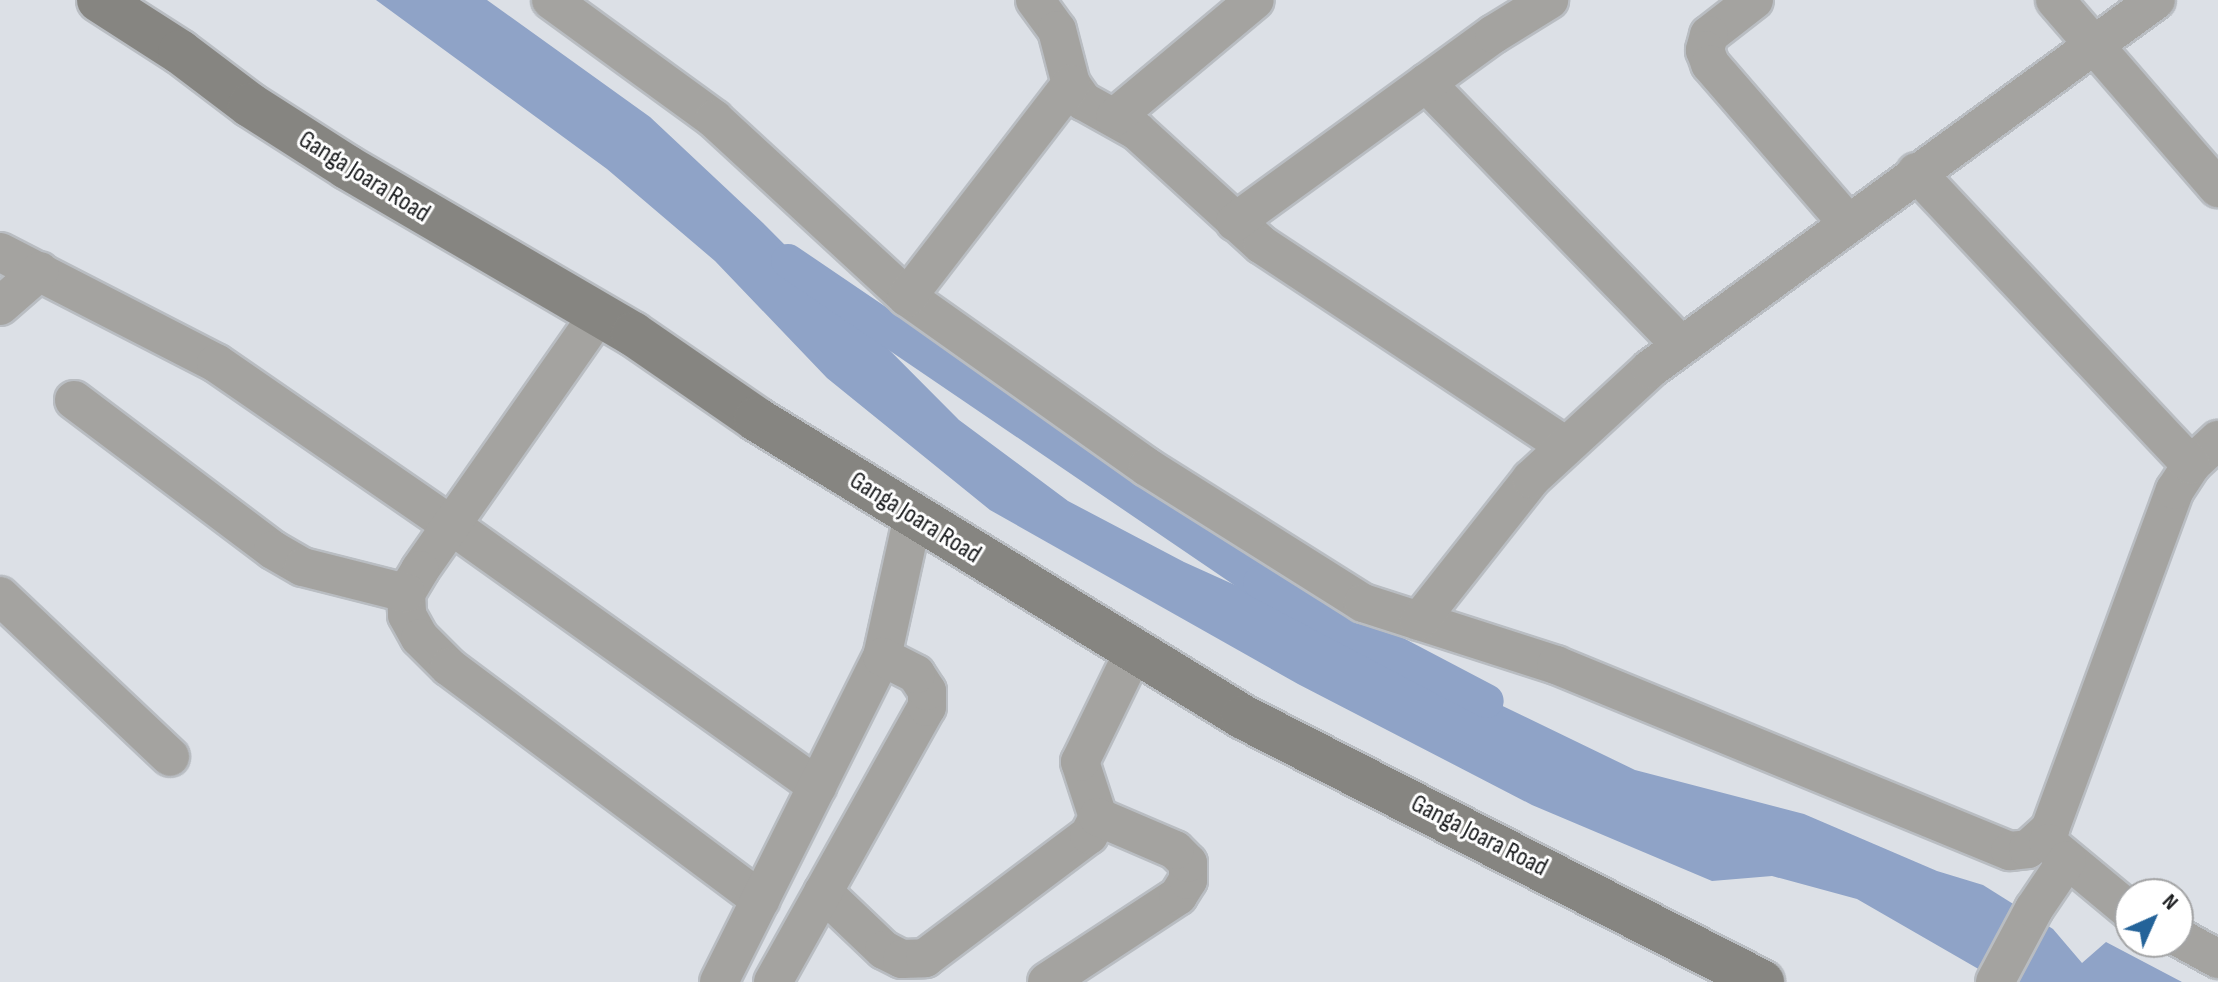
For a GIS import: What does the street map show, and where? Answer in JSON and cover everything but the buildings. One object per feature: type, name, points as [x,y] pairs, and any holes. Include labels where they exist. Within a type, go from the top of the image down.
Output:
[{"type":"main road","name":"Ganga Joara Road","points":[[99,0],[180,52],[250,105],[347,167],[599,314],[756,419],[1243,717],[1762,982]]},
{"type":"street","points":[[1035,0],[1057,30],[1071,84],[1083,101],[1137,131],[1262,245],[1566,446]]},
{"type":"street","points":[[1115,117],[1255,0]]},
{"type":"street","points":[[1235,222],[1426,83],[1549,0]]},
{"type":"street","points":[[1754,0],[1709,35],[1705,50],[1710,64],[1847,222]]},
{"type":"street","points":[[2055,0],[2218,188]]},
{"type":"street","points":[[1419,621],[1531,479],[1680,344],[2156,0]]},
{"type":"street","points":[[565,4],[714,119],[907,297],[1147,467],[1363,603],[1556,665],[2010,851],[2055,849],[2114,898]]},
{"type":"street","points":[[1426,83],[1680,344]]},
{"type":"street","points":[[907,297],[1071,84]]},
{"type":"street","points":[[1916,172],[2204,452],[2175,490],[2050,829],[2055,849],[2034,909],[1995,982]]},
{"type":"street","points":[[0,252],[216,363],[451,525],[817,786]]},
{"type":"street","points":[[0,306],[40,271]]},
{"type":"street","points":[[599,314],[406,593],[407,615],[449,667],[761,900]]},
{"type":"street","points":[[74,400],[273,550],[303,567],[406,593]]},
{"type":"street","points":[[719,982],[882,657],[913,516]]},
{"type":"street","points":[[0,596],[170,757]]},
{"type":"street","points":[[823,892],[907,971],[1089,835],[1098,817],[1080,762],[1135,649]]},
{"type":"street","points":[[773,982],[927,707],[927,691],[916,674],[882,657]]},
{"type":"street","points":[[1047,982],[1178,896],[1188,880],[1188,863],[1175,850],[1098,817]]},
{"type":"street","points":[[2194,945],[2218,958]]},
{"type":"water","points":[[376,0],[487,0],[650,117],[763,223],[959,420],[1068,501],[1184,562],[1486,698],[1635,770],[1804,814],[1937,871],[1983,885],[2053,929],[2082,963],[2106,942],[2114,946],[2114,958],[2136,958],[2182,982],[2001,982],[1857,899],[1772,876],[1712,881],[1532,805],[1298,684],[990,510],[827,378],[715,261],[607,169]]},
{"type":"waterway","points":[[788,261],[1260,582],[1487,701]]}]
